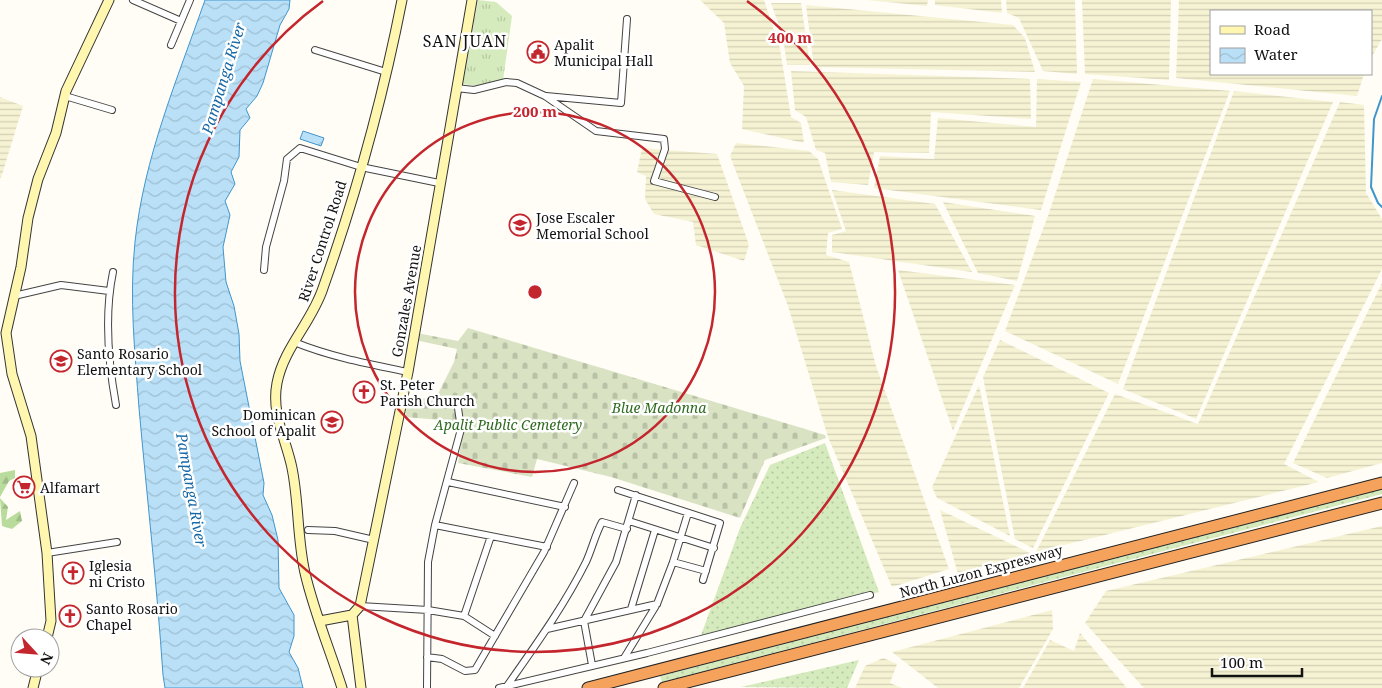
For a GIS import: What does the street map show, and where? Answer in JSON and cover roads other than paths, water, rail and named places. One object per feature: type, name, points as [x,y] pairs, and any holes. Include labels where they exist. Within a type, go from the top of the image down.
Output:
[{"type":"highway","name":"North Luzon Expressway","points":[[588,688],[1382,483]]},
{"type":"highway","points":[[664,688],[1382,503]]},
{"type":"street","points":[[49,628],[51,621],[46,553],[31,436],[12,374],[3,333],[21,267],[23,243],[31,201],[38,178],[56,133],[65,96],[110,0]]},
{"type":"street","points":[[133,0],[181,21]]},
{"type":"street","points":[[172,45],[190,0]]},
{"type":"street","name":"River Control Road","points":[[342,688],[306,573],[292,467],[276,412],[277,382],[286,355],[308,322],[323,289],[361,167],[386,72],[402,0]]},
{"type":"street","name":"Gonzales Avenue","points":[[360,606],[408,372],[472,0]]},
{"type":"street","points":[[545,96],[621,103],[627,19]]},
{"type":"street","points":[[315,50],[386,72]]},
{"type":"street","points":[[456,88],[474,90],[506,82],[517,83],[545,96],[596,131],[664,139],[664,149],[654,181],[715,197]]},
{"type":"street","points":[[65,96],[112,110]]},
{"type":"street","points":[[264,270],[266,247],[284,181],[287,159],[300,148],[361,167],[439,183]]},
{"type":"street","points":[[113,272],[109,291],[110,372],[116,405]]},
{"type":"street","points":[[14,296],[62,285],[109,291]]},
{"type":"street","points":[[294,342],[314,350],[355,361],[408,372]]},
{"type":"street","points":[[427,688],[428,562],[435,525],[461,429],[458,408]]},
{"type":"street","points":[[448,482],[565,507]]},
{"type":"street","points":[[427,657],[442,659],[470,672],[475,670],[547,546],[574,482]]},
{"type":"street","points":[[618,490],[720,523],[703,580]]},
{"type":"street","points":[[592,665],[584,621],[616,562],[636,495]]},
{"type":"street","points":[[624,658],[657,604],[674,562],[688,513]]},
{"type":"street","points":[[629,521],[714,548]]},
{"type":"street","points":[[507,686],[547,629],[587,559],[602,522],[626,529]]},
{"type":"street","points":[[435,525],[547,546]]},
{"type":"street","points":[[308,530],[335,531],[374,540]]},
{"type":"street","points":[[631,610],[655,530]]},
{"type":"street","points":[[464,616],[491,536]]},
{"type":"street","points":[[46,553],[117,542]]},
{"type":"street","points":[[674,562],[706,571]]},
{"type":"street","points":[[499,688],[870,595]]},
{"type":"street","points":[[547,629],[657,604]]},
{"type":"street","points":[[320,621],[352,615],[360,606],[428,610],[464,616],[495,636]]},
{"type":"street","points":[[352,615],[361,688]]},
{"type":"water","name":"Pampanga River","points":[[205,0],[290,0],[289,9],[280,25],[263,83],[257,96],[246,109],[250,118],[240,130],[239,157],[231,172],[235,184],[225,201],[230,215],[223,247],[226,282],[234,306],[239,334],[240,361],[264,483],[263,495],[272,515],[278,540],[279,588],[294,615],[294,636],[289,652],[298,668],[303,688],[165,688],[163,675],[136,367],[133,325],[133,263],[139,210],[154,149]]},
{"type":"water","points":[[303,131],[324,138],[321,146],[300,139]]},
{"type":"waterway","points":[[1382,96],[1374,119],[1371,187],[1378,203],[1382,207]]},
{"type":"place","name":"Apalit Municipal Hall","points":[[538,52]]},
{"type":"place","name":"Jose Escaler Memorial School","points":[[520,225]]},
{"type":"place","name":"Santo Rosario Elementary School","points":[[61,361]]},
{"type":"place","name":"St. Peter Parish Church","points":[[364,392]]},
{"type":"place","name":"Dominican School of Apalit","points":[[332,422]]},
{"type":"place","name":"Alfamart","points":[[24,487]]},
{"type":"place","name":"Iglesia ni Cristo","points":[[73,573]]},
{"type":"place","name":"Santo Rosario Chapel","points":[[70,616]]},
{"type":"district","name":"SAN JUAN","points":[[465,41]]},
{"type":"park label","name":"Blue Madonna","points":[[659,407]]},
{"type":"park label","name":"Apalit Public Cemetery","points":[[508,424]]}]
